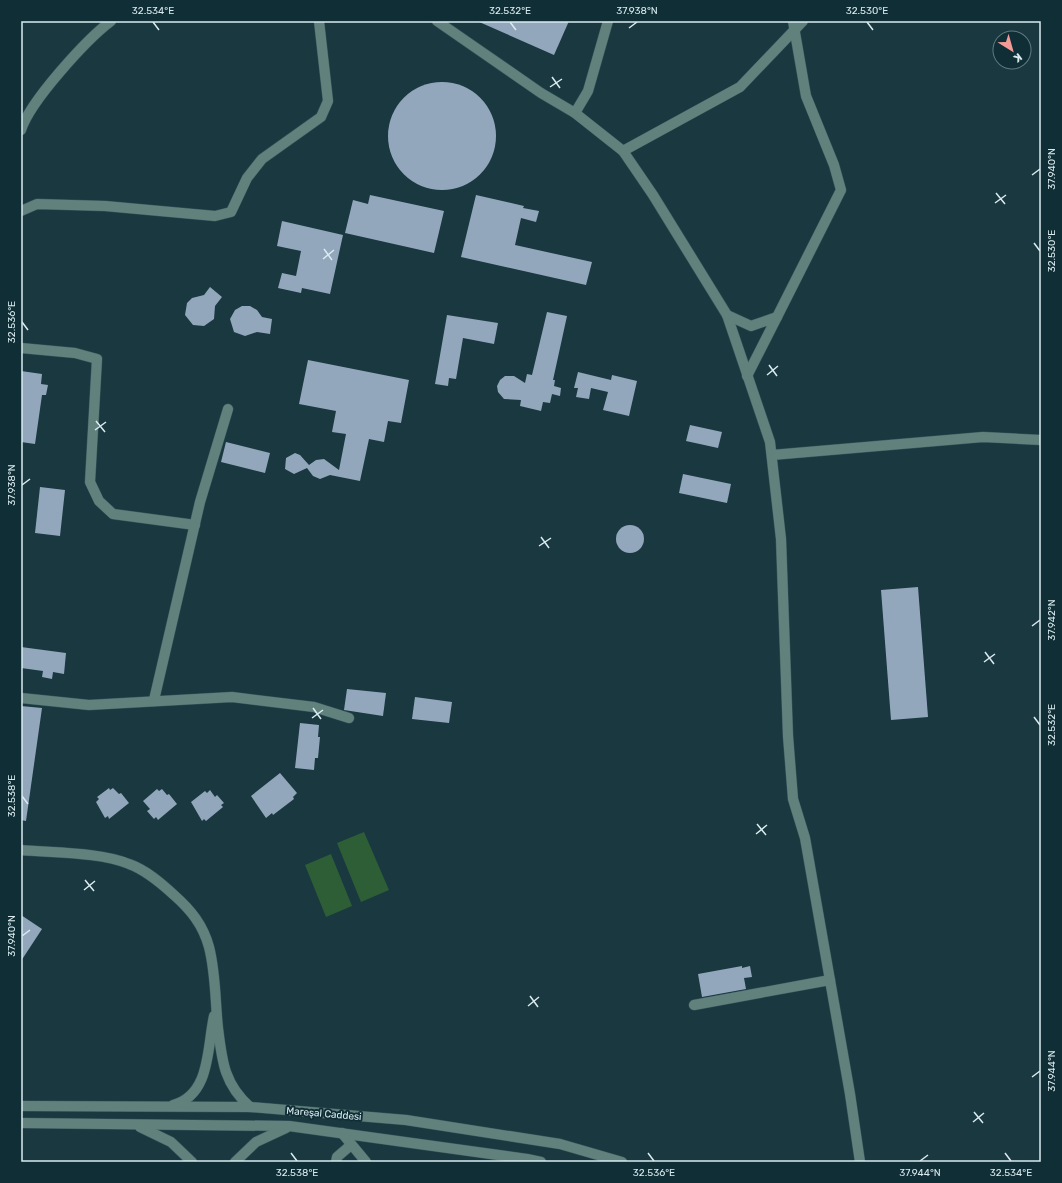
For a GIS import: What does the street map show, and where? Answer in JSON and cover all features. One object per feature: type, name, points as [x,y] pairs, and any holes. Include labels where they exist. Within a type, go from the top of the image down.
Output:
[{"type":"street","points":[[21,130],[38,98],[96,32],[111,21]]},
{"type":"street","points":[[21,211],[37,204],[105,206],[214,216],[231,212],[247,178],[262,159],[321,117],[328,101],[319,21]]},
{"type":"street","points":[[437,21],[541,94],[575,113],[624,151],[654,195],[727,315],[770,442],[781,539],[788,736],[793,799],[805,838],[860,1162]]},
{"type":"street","points":[[575,113],[588,91],[608,21]]},
{"type":"street","points":[[624,151],[740,87],[794,26],[803,21]]},
{"type":"street","points":[[747,376],[841,190],[834,165],[806,96],[794,26]]},
{"type":"street","points":[[727,315],[751,326],[777,317]]},
{"type":"street","points":[[21,348],[75,353],[97,359],[90,482],[99,501],[113,514],[195,525]]},
{"type":"street","points":[[154,700],[195,525],[228,409]]},
{"type":"street","points":[[772,455],[983,437],[1041,440]]},
{"type":"street","points":[[21,698],[89,705],[154,700],[239,698],[314,707],[348,718]]},
{"type":"street","points":[[21,850],[107,857],[130,864],[157,880],[189,908],[203,932],[214,970],[216,1008],[224,1070],[232,1087],[250,1107]]},
{"type":"street","points":[[694,1005],[830,980]]},
{"type":"street","points":[[166,1107],[186,1100],[198,1087],[204,1072],[209,1036],[216,1008]]},
{"type":"street","name":"Mareşal Caddesi","points":[[21,1106],[250,1107],[406,1120],[560,1144],[622,1162]]},
{"type":"street","name":"Mareşal Caddesi","points":[[21,1123],[289,1126],[541,1162]]},
{"type":"street","points":[[132,1124],[172,1142],[192,1162]]},
{"type":"street","points":[[235,1162],[256,1142],[289,1126]]},
{"type":"street","points":[[342,1133],[366,1162]]},
{"type":"street","points":[[336,1162],[337,1157],[351,1145]]},
{"type":"green space","points":[[364,832],[389,890],[361,902],[337,843]]},
{"type":"green space","points":[[331,854],[352,906],[326,917],[305,865]]},
{"type":"building","points":[[477,21],[569,21],[554,55]]},
{"type":"building","points":[[442,82],[463,86],[480,98],[492,115],[496,136],[492,157],[480,174],[463,186],[442,190],[421,186],[404,174],[392,157],[388,136],[392,115],[404,98],[421,86]]},
{"type":"building","points":[[370,195],[444,211],[434,253],[345,233],[353,200],[368,204]]},
{"type":"building","points":[[476,195],[539,211],[536,222],[521,218],[515,245],[592,262],[586,285],[461,257]]},
{"type":"building","points":[[282,221],[343,235],[330,294],[302,288],[301,293],[278,288],[282,273],[296,276],[301,251],[277,246]]},
{"type":"building","points":[[210,287],[222,297],[215,306],[214,319],[204,326],[193,325],[185,315],[187,303],[192,298],[204,295]]},
{"type":"building","points":[[242,306],[250,306],[257,310],[262,317],[272,319],[270,334],[257,332],[245,336],[234,332],[230,319],[235,310]]},
{"type":"building","points":[[547,312],[567,316],[553,380],[555,380],[554,386],[561,388],[560,396],[552,394],[550,403],[543,402],[541,411],[520,406],[521,400],[504,399],[498,392],[497,386],[500,380],[505,376],[514,376],[525,383],[527,374],[532,375]]},
{"type":"building","points":[[447,315],[498,323],[494,344],[463,338],[456,379],[449,378],[448,386],[435,384]]},
{"type":"building","points":[[308,360],[409,380],[401,423],[388,421],[384,442],[369,439],[360,481],[330,475],[320,479],[313,476],[307,468],[294,474],[285,469],[286,458],[295,453],[300,455],[309,465],[316,460],[324,459],[339,470],[346,434],[332,432],[336,411],[299,404]]},
{"type":"building","points":[[21,371],[42,374],[41,384],[48,385],[46,395],[42,395],[35,444],[21,442]]},
{"type":"building","points":[[578,372],[611,380],[612,375],[637,381],[629,416],[603,410],[608,392],[591,388],[589,399],[576,397],[578,388],[574,388]]},
{"type":"building","points":[[690,425],[722,432],[718,448],[686,441]]},
{"type":"building","points":[[226,442],[270,453],[265,473],[221,462]]},
{"type":"building","points":[[683,474],[731,484],[727,503],[679,493]]},
{"type":"building","points":[[40,487],[65,490],[60,536],[35,533]]},
{"type":"building","points":[[630,525],[636,526],[640,529],[643,533],[643,545],[640,549],[636,552],[630,553],[624,552],[620,549],[617,545],[616,539],[617,533],[620,529],[624,526]]},
{"type":"building","points":[[918,587],[928,717],[891,720],[881,590]]},
{"type":"building","points":[[21,647],[66,653],[64,674],[53,672],[52,679],[42,677],[43,671],[21,668]]},
{"type":"building","points":[[347,689],[386,693],[383,716],[344,710]]},
{"type":"building","points":[[415,697],[452,702],[449,723],[412,719]]},
{"type":"building","points":[[21,706],[42,708],[26,821],[21,820]]},
{"type":"building","points":[[300,723],[319,725],[318,737],[320,737],[318,758],[315,758],[314,770],[295,768]]},
{"type":"building","points":[[280,773],[297,793],[293,797],[294,799],[273,815],[272,813],[266,818],[251,796]]},
{"type":"building","points":[[109,788],[110,790],[113,788],[119,794],[121,793],[129,803],[109,819],[108,816],[105,818],[96,802],[99,799],[97,797]]},
{"type":"building","points":[[157,789],[159,791],[162,789],[167,795],[169,794],[177,804],[158,820],[156,817],[154,819],[147,811],[150,809],[143,801]]},
{"type":"building","points":[[210,790],[215,797],[217,795],[224,803],[221,805],[223,807],[206,821],[204,819],[202,821],[191,802],[205,791],[207,793]]},
{"type":"building","points":[[21,915],[42,929],[21,961]]},
{"type":"building","points":[[742,966],[742,968],[750,966],[752,977],[744,978],[746,989],[702,997],[698,974]]}]
